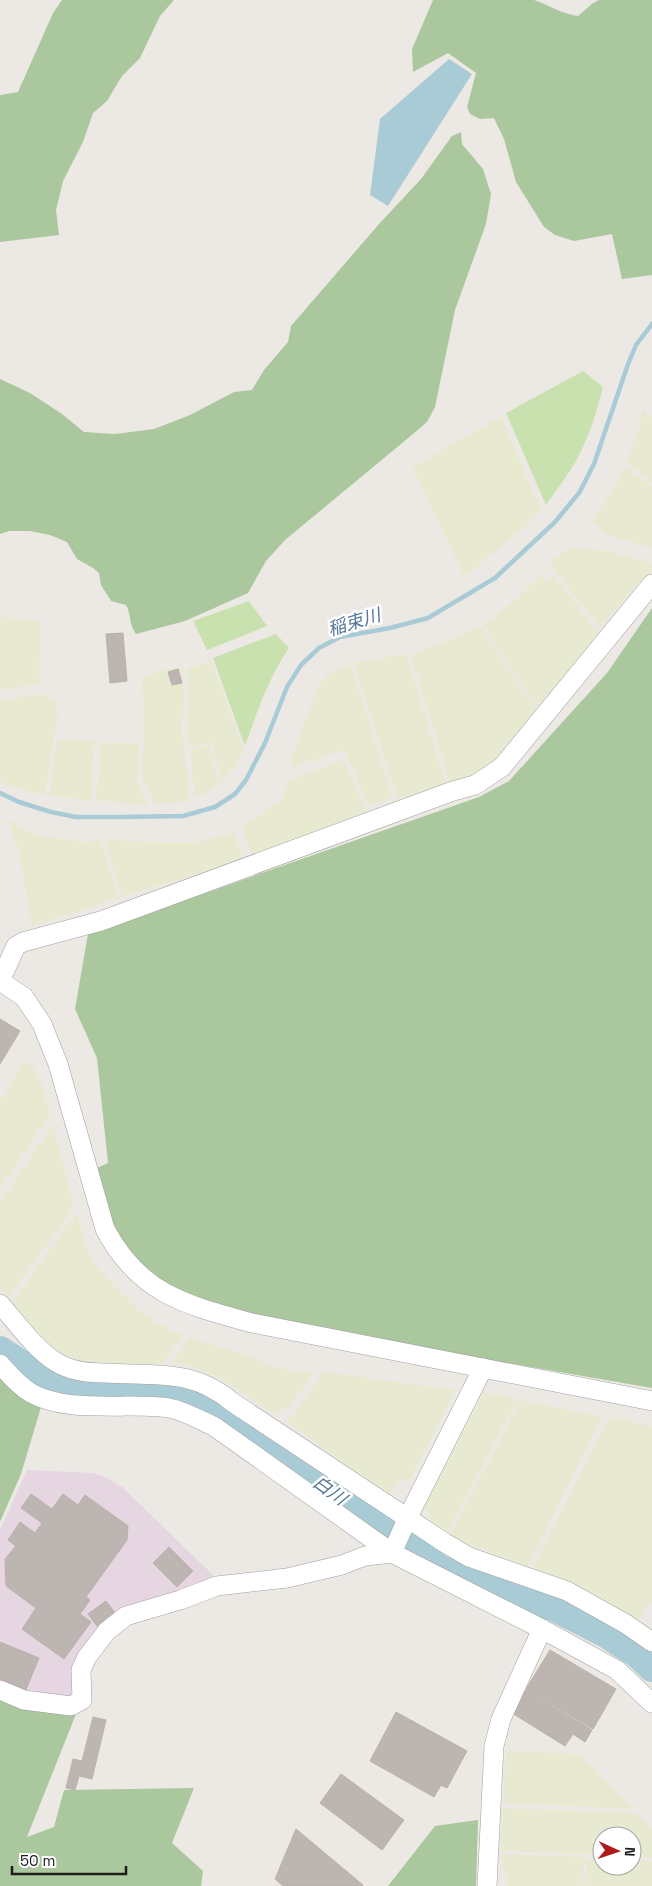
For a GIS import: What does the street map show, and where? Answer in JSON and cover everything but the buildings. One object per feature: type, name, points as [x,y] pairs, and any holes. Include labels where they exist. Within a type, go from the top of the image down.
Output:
[{"type":"street","points":[[652,584],[502,767],[475,785],[453,791],[101,921],[23,942],[16,946],[0,981],[24,998],[42,1024],[58,1064],[105,1229],[113,1245],[140,1276],[157,1289],[176,1300],[200,1309],[252,1323],[652,1402]]},
{"type":"street","points":[[0,1304],[43,1353],[57,1363],[73,1370],[90,1373],[178,1376],[198,1381],[218,1390],[232,1402],[469,1557],[567,1591],[626,1624],[652,1642]]},
{"type":"street","points":[[0,1364],[17,1382],[32,1393],[50,1400],[76,1405],[147,1406],[171,1409],[191,1416],[215,1428],[392,1553],[542,1629],[617,1670],[652,1703]]},
{"type":"street","points":[[392,1553],[408,1517],[483,1368]]},
{"type":"street","points":[[0,1690],[24,1700],[71,1706],[82,1700],[81,1670],[87,1657],[107,1631],[126,1616],[217,1586],[287,1578],[365,1556],[392,1553]]},
{"type":"street","points":[[486,1886],[494,1746],[500,1719],[542,1629]]},
{"type":"shaded area","points":[[27,1470],[93,1473],[107,1478],[122,1487],[217,1579],[124,1612],[77,1686],[70,1701],[27,1695],[0,1684],[0,1530]]},
{"type":"green space","points":[[62,0],[174,0],[160,16],[140,58],[122,76],[107,101],[93,113],[83,142],[63,181],[56,210],[59,235],[0,242],[0,95],[18,92],[53,13]]},
{"type":"green space","points":[[433,0],[534,0],[578,16],[599,0],[652,0],[652,275],[622,279],[612,234],[574,241],[555,235],[544,227],[516,182],[504,139],[494,118],[480,119],[470,114],[467,107],[476,73],[448,53],[413,72],[412,49]]},
{"type":"green space","points":[[461,132],[462,144],[483,169],[491,194],[486,224],[455,310],[435,407],[427,422],[285,540],[266,561],[248,593],[185,621],[136,634],[126,605],[111,601],[101,585],[99,573],[77,559],[67,542],[50,535],[30,531],[9,531],[0,534],[0,379],[30,393],[62,414],[84,432],[115,434],[154,429],[190,415],[234,392],[252,390],[264,370],[288,342],[291,326],[379,224],[421,179],[452,136]]},
{"type":"green space","points":[[583,371],[603,387],[601,396],[582,449],[571,469],[546,505],[506,413]]},
{"type":"green space","points":[[643,410],[652,418],[652,483],[626,462],[638,432]]},
{"type":"green space","points":[[501,416],[541,510],[521,530],[464,577],[413,467]]},
{"type":"green space","points":[[625,466],[652,487],[652,548],[608,535],[592,522],[615,486]]},
{"type":"green space","points":[[569,547],[608,551],[652,563],[652,571],[637,584],[601,628],[549,564]]},
{"type":"green space","points":[[541,575],[547,581],[554,576],[598,632],[586,651],[540,711],[483,625],[499,614]]},
{"type":"green space","points":[[249,601],[267,626],[207,650],[193,621]]},
{"type":"green space","points":[[652,608],[652,1388],[318,1330],[189,1298],[158,1280],[131,1253],[109,1218],[95,1169],[108,1163],[97,1058],[75,1009],[88,934],[479,797],[509,781],[607,673]]},
{"type":"green space","points":[[0,616],[40,622],[39,685],[0,690]]},
{"type":"green space","points":[[481,626],[538,712],[505,746],[498,765],[483,774],[450,783],[411,653],[437,645]]},
{"type":"green space","points":[[276,634],[289,648],[269,684],[245,746],[213,658]]},
{"type":"green space","points":[[406,654],[446,785],[411,796],[397,797],[353,663]]},
{"type":"green space","points":[[211,660],[244,750],[233,769],[221,781],[211,742],[189,747],[187,733],[189,694],[187,669]]},
{"type":"green space","points":[[350,664],[393,798],[369,806],[344,750],[291,767],[290,762],[319,686],[327,675]]},
{"type":"green space","points":[[181,666],[184,691],[182,728],[190,801],[154,804],[152,795],[142,779],[144,743],[142,676]]},
{"type":"green space","points":[[44,694],[55,700],[58,712],[45,796],[8,785],[0,780],[0,700]]},
{"type":"green space","points":[[57,740],[95,741],[91,801],[49,796]]},
{"type":"green space","points":[[101,743],[139,743],[137,781],[148,805],[96,800]]},
{"type":"green space","points":[[209,745],[219,782],[206,793],[195,797],[190,749]]},
{"type":"green space","points":[[343,760],[367,813],[253,857],[242,827],[281,800],[290,780]]},
{"type":"green space","points":[[7,819],[32,833],[81,842],[101,840],[119,898],[32,926],[18,848]]},
{"type":"green space","points":[[234,832],[244,859],[122,897],[105,840],[196,842]]},
{"type":"green space","points":[[24,1062],[30,1063],[42,1084],[50,1114],[0,1189],[0,1101]]},
{"type":"green space","points":[[53,1124],[74,1207],[8,1298],[0,1289],[0,1203]]},
{"type":"green space","points":[[76,1213],[92,1262],[138,1309],[159,1324],[183,1335],[162,1364],[107,1365],[83,1361],[61,1354],[41,1339],[12,1303]]},
{"type":"green space","points":[[189,1338],[248,1355],[266,1365],[296,1372],[316,1370],[287,1410],[282,1408],[275,1415],[223,1380],[205,1371],[171,1363]]},
{"type":"green space","points":[[324,1372],[456,1390],[409,1481],[397,1482],[389,1495],[287,1422]]},
{"type":"green space","points":[[0,1375],[41,1407],[21,1474],[0,1522]]},
{"type":"green space","points":[[484,1392],[518,1399],[445,1535],[431,1522],[424,1506]]},
{"type":"green space","points":[[521,1400],[602,1417],[527,1566],[449,1537]]},
{"type":"green space","points":[[609,1417],[652,1426],[652,1601],[637,1620],[602,1598],[532,1567]]},
{"type":"green space","points":[[0,1699],[76,1714],[27,1837],[54,1827],[64,1790],[194,1788],[172,1843],[203,1871],[201,1886],[0,1886]]},
{"type":"green space","points":[[506,1751],[580,1754],[634,1809],[503,1803]]},
{"type":"green space","points":[[503,1808],[636,1813],[652,1829],[652,1857],[642,1856],[642,1826],[592,1826],[592,1855],[500,1851]]},
{"type":"green space","points":[[478,1820],[476,1886],[388,1886],[435,1826]]},
{"type":"green space","points":[[501,1854],[584,1857],[583,1886],[508,1886]]},
{"type":"green space","points":[[586,1859],[592,1859],[592,1876],[642,1876],[642,1860],[652,1861],[652,1886],[585,1886]]},
{"type":"water","points":[[449,59],[472,74],[388,206],[370,195],[380,119]]},
{"type":"waterway","name":"稲束川","points":[[0,793],[19,802],[51,812],[76,817],[183,816],[215,807],[235,794],[246,780],[265,743],[287,687],[301,665],[319,648],[340,637],[390,628],[428,618],[495,578],[555,522],[579,493],[594,464],[628,364],[636,345],[652,324]]},
{"type":"waterway","name":"白川","points":[[0,1350],[44,1379],[74,1387],[103,1386],[174,1390],[204,1399],[231,1421],[387,1528],[440,1569],[557,1609],[606,1634],[637,1654],[652,1668]]}]
